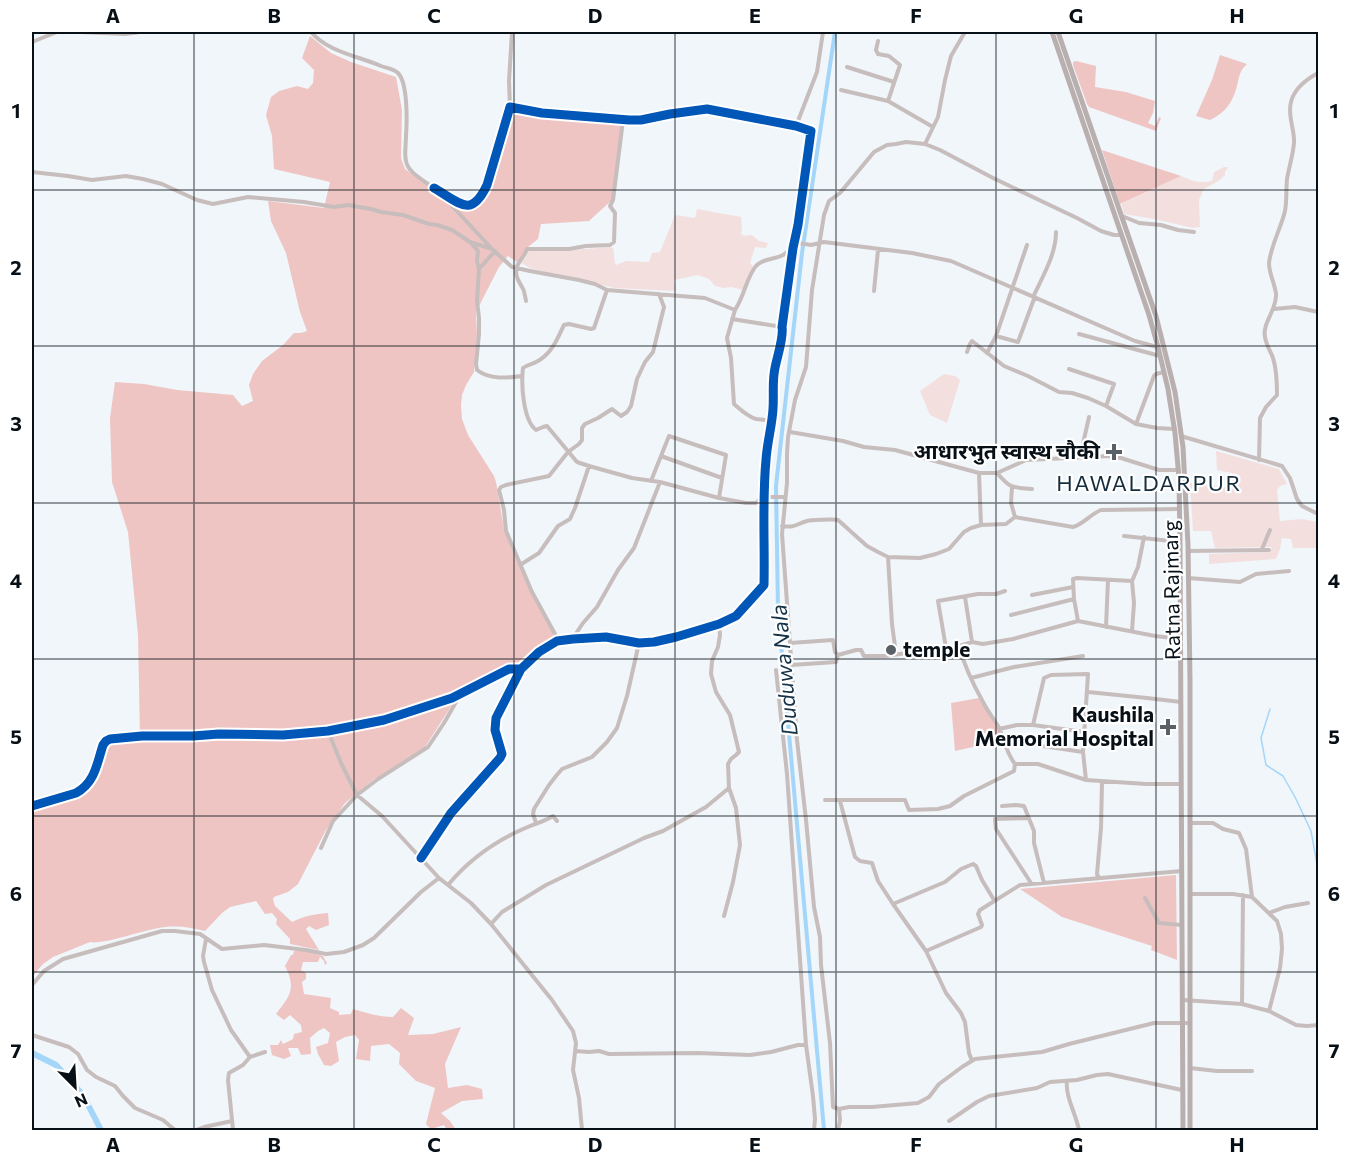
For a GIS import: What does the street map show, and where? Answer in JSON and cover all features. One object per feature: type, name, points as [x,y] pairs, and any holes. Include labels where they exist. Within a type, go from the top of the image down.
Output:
[{"type":"highway","name":"Ratna Rajmarg","points":[[1052,32],[1149,315],[1164,372],[1179,470],[1183,1131]]},
{"type":"highway","name":"Ratna Rajmarg","points":[[1058,32],[1160,327],[1182,436],[1188,551],[1190,681],[1190,1131]]},
{"type":"street","points":[[32,42],[57,32]]},
{"type":"street","points":[[81,32],[125,34],[140,32]]},
{"type":"street","points":[[311,32],[323,42],[349,55],[397,72],[405,91],[405,159],[409,169],[449,201],[493,250],[512,267],[579,280],[608,290],[705,298],[735,310]]},
{"type":"street","points":[[434,188],[467,206],[473,205],[482,196],[510,107],[512,32]]},
{"type":"street","points":[[800,127],[798,121],[817,72],[823,32]]},
{"type":"street","points":[[925,144],[938,117],[951,56],[965,32]]},
{"type":"street","points":[[878,41],[876,50],[878,54],[889,56],[900,64],[888,101]]},
{"type":"street","points":[[847,67],[894,82]]},
{"type":"street","points":[[1259,460],[1260,418],[1277,395],[1274,360],[1264,336],[1267,320],[1276,302],[1276,292],[1269,269],[1285,211],[1287,180],[1294,139],[1290,113],[1291,102],[1300,86],[1318,73]]},
{"type":"street","points":[[841,90],[888,101],[933,127]]},
{"type":"street","points":[[421,858],[451,813],[500,758],[502,754],[495,730],[496,718],[521,669],[539,651],[557,641],[573,639],[606,637],[639,643],[676,637],[719,624],[736,616],[764,585],[763,497],[767,443],[773,410],[772,390],[782,339],[811,131],[707,109],[641,120],[623,120],[542,113],[510,107]]},
{"type":"street","points":[[526,301],[524,291],[516,278],[516,268],[529,249],[569,249],[610,245],[614,242],[615,213],[610,206],[613,200],[623,120]]},
{"type":"street","points":[[1122,235],[1101,231],[925,144],[906,142],[887,145],[874,152],[840,193],[829,201],[824,214],[812,290],[806,367],[795,400],[790,432],[782,526],[799,763],[814,907],[820,937],[830,1043],[833,1107],[839,1109],[918,1103],[929,1097],[939,1084],[975,1059],[1042,1052],[1154,1023],[1190,1023]]},
{"type":"street","points":[[32,172],[92,180],[126,176],[162,184],[197,200],[213,204],[248,197],[334,207],[348,205],[403,214],[452,230],[470,242],[493,250]]},
{"type":"street","points":[[1121,216],[1139,223],[1194,232]]},
{"type":"street","points":[[996,336],[1018,342],[1056,241],[1056,232]]},
{"type":"street","points":[[470,242],[477,251],[479,269],[477,370],[484,375],[495,377],[522,376]]},
{"type":"street","points":[[771,422],[766,419],[753,418],[734,404],[728,338],[735,310],[754,268],[765,260],[783,255],[798,243],[811,245],[820,242],[951,261],[1135,341],[1158,347]]},
{"type":"street","points":[[987,353],[996,336],[1027,245]]},
{"type":"street","points":[[479,269],[493,250]]},
{"type":"street","points":[[874,291],[878,250]]},
{"type":"street","points":[[608,290],[594,327],[591,329],[564,325],[550,351],[538,361],[525,366],[522,376],[524,400],[531,425],[536,430],[547,426],[577,462],[589,466],[632,478],[660,482],[746,503],[756,503],[763,497],[769,496],[785,497]]},
{"type":"street","points":[[557,641],[506,531],[500,490],[501,487],[549,476],[568,452],[582,440],[582,428],[585,424],[609,410],[614,410],[621,416],[629,409],[637,379],[652,352],[663,316],[664,307],[659,294]]},
{"type":"street","points":[[1274,310],[1295,307],[1318,312]]},
{"type":"street","points":[[732,319],[782,327]]},
{"type":"street","points":[[1079,334],[1160,356]]},
{"type":"street","points":[[967,352],[972,341],[1005,366],[1059,392],[1088,398],[1136,424],[1174,431],[1182,436],[1281,466],[1290,478],[1297,499],[1302,506],[1318,514]]},
{"type":"street","points":[[1069,369],[1114,384],[1106,406]]},
{"type":"street","points":[[1136,424],[1154,376],[1164,372]]},
{"type":"street","points":[[1080,457],[1089,417]]},
{"type":"street","points":[[790,432],[864,447],[895,450],[979,473],[997,472],[1026,460],[1110,456],[1159,470],[1179,470]]},
{"type":"street","points":[[651,481],[669,436],[726,455],[719,498]]},
{"type":"street","points":[[661,456],[722,478]]},
{"type":"street","points":[[520,565],[539,554],[558,526],[570,519],[589,466]]},
{"type":"street","points":[[997,472],[1012,487],[1032,489]]},
{"type":"street","points":[[979,473],[981,525]]},
{"type":"street","points":[[573,639],[634,548],[660,482]]},
{"type":"street","points":[[1012,487],[1011,503],[1015,517]]},
{"type":"street","points":[[782,526],[801,525],[807,520],[838,520],[867,546],[888,557],[920,558],[949,549],[964,532],[981,525],[1006,524],[1015,517],[1073,527],[1081,525],[1092,514],[1101,510],[1180,509]]},
{"type":"street","points":[[1262,549],[1270,531]]},
{"type":"street","points":[[1124,536],[1180,542]]},
{"type":"street","points":[[1132,631],[1134,603],[1132,581],[1138,567],[1144,537]]},
{"type":"street","points":[[1188,551],[1269,550]]},
{"type":"street","points":[[888,557],[896,654]]},
{"type":"street","points":[[1188,579],[1240,582],[1256,574],[1289,571]]},
{"type":"street","points":[[1078,621],[1073,579],[1132,581]]},
{"type":"street","points":[[1106,627],[1108,580]]},
{"type":"street","points":[[1032,595],[1073,586]]},
{"type":"street","points":[[945,648],[938,601],[1005,591]]},
{"type":"street","points":[[965,597],[972,642]]},
{"type":"street","points":[[1011,615],[1074,599]]},
{"type":"street","points":[[838,656],[856,650],[861,650],[864,656],[945,648],[972,642],[983,644],[1013,639],[1078,621],[1181,639]]},
{"type":"street","points":[[719,624],[720,635],[712,661],[711,674],[716,692],[730,715],[739,752],[728,764],[729,788],[736,808],[740,845],[724,916]]},
{"type":"street","points":[[790,643],[833,640],[838,656]]},
{"type":"street","points":[[536,823],[534,809],[549,784],[562,769],[592,757],[617,728],[639,643]]},
{"type":"street","points":[[825,800],[905,800],[909,810],[943,808],[1014,771],[1015,764],[1008,755],[999,729],[971,678],[959,646]]},
{"type":"street","points":[[791,664],[836,662],[838,656]]},
{"type":"street","points":[[971,678],[1083,656]]},
{"type":"street","points":[[32,806],[83,790],[92,778],[103,745],[110,739],[219,734],[284,735],[328,731],[384,720],[460,695],[509,669],[521,669]]},
{"type":"street","points":[[776,670],[793,842],[806,1046],[814,1107],[814,1131]]},
{"type":"street","points":[[1033,725],[1044,678],[1051,675],[1088,675],[1083,752],[1086,780]]},
{"type":"street","points":[[1088,692],[1181,702]]},
{"type":"street","points":[[321,848],[333,820],[357,795],[428,747],[460,695]]},
{"type":"street","points":[[999,729],[1017,725],[1033,725],[1084,732]]},
{"type":"street","points":[[328,731],[340,763],[357,795],[382,816],[439,878],[471,903],[552,1000],[573,1031],[576,1043],[573,1070],[579,1098],[582,1131]]},
{"type":"street","points":[[1021,746],[1029,744],[1083,752]]},
{"type":"street","points":[[1015,764],[1038,764],[1086,780],[1181,784]]},
{"type":"street","points":[[1099,878],[1097,874],[1102,781]]},
{"type":"street","points":[[490,924],[502,912],[546,885],[663,831],[706,807],[729,788]]},
{"type":"street","points":[[840,801],[855,856],[860,861],[872,863],[878,881],[926,951],[946,993],[961,1013],[965,1022],[972,1061]]},
{"type":"street","points":[[1002,806],[1024,806],[1034,831],[1034,843],[1044,883]]},
{"type":"street","points":[[448,885],[485,850],[536,823],[554,816],[557,821]]},
{"type":"street","points":[[1029,818],[994,819],[996,830],[1031,884]]},
{"type":"street","points":[[1189,823],[1213,823],[1223,829],[1239,833],[1246,849],[1252,897]]},
{"type":"street","points":[[893,904],[945,882],[961,869],[973,864],[994,900]]},
{"type":"street","points":[[926,951],[981,927],[978,914],[980,910],[1020,885],[1182,871]]},
{"type":"street","points":[[32,985],[44,971],[63,959],[162,931],[200,934],[222,950],[264,945],[326,954],[344,952],[374,938],[421,892],[439,878]]},
{"type":"street","points":[[1190,894],[1252,897],[1277,921],[1282,949],[1280,968],[1269,1011]]},
{"type":"street","points":[[1242,1004],[1243,895]]},
{"type":"street","points":[[1145,898],[1159,923],[1182,925]]},
{"type":"street","points":[[1269,913],[1285,907],[1308,903]]},
{"type":"street","points":[[206,939],[203,956],[212,990],[231,1030],[250,1057]]},
{"type":"street","points":[[1183,1000],[1242,1004],[1269,1011],[1296,1025],[1318,1025]]},
{"type":"street","points":[[32,1035],[69,1047],[78,1054],[87,1070],[115,1086],[135,1108],[163,1120],[175,1131]]},
{"type":"street","points":[[575,1051],[599,1051],[609,1054],[750,1055],[798,1045],[806,1046]]},
{"type":"street","points":[[233,1131],[229,1074],[243,1065],[250,1057],[265,1052]]},
{"type":"street","points":[[1191,1068],[1252,1071]]},
{"type":"street","points":[[949,1121],[989,1096],[1037,1088],[1050,1082],[1077,1080],[1097,1075],[1108,1074],[1183,1091]]},
{"type":"street","points":[[1067,1081],[1066,1087],[1077,1119],[1078,1131]]},
{"type":"street","points":[[838,1131],[839,1109]]},
{"type":"street","points":[[196,1131],[232,1121]]},
{"type":"shaded area","points":[[310,36],[331,53],[396,77],[402,110],[401,158],[405,169],[432,188],[455,209],[462,205],[470,210],[482,202],[513,109],[561,118],[621,123],[612,200],[589,221],[541,224],[538,239],[528,247],[517,262],[508,256],[499,267],[476,312],[474,372],[462,395],[462,419],[468,435],[494,476],[504,529],[538,606],[553,633],[553,639],[515,665],[457,697],[425,747],[373,780],[345,803],[326,830],[298,884],[288,892],[274,897],[275,906],[292,922],[328,913],[329,925],[316,930],[309,926],[306,929],[319,950],[290,944],[290,939],[276,924],[277,919],[272,913],[265,914],[256,901],[230,907],[205,931],[165,927],[90,942],[53,957],[43,964],[32,977],[32,812],[87,788],[94,780],[104,750],[110,741],[140,738],[138,635],[128,532],[112,482],[110,418],[115,382],[233,395],[242,406],[253,401],[249,385],[262,361],[294,333],[307,331],[300,312],[286,253],[271,221],[268,201],[324,208],[330,182],[274,169],[272,136],[266,115],[271,97],[279,91],[297,86],[308,89],[313,83],[314,70],[302,58]]},
{"type":"shaded area","points":[[1220,55],[1247,64],[1241,72],[1231,102],[1220,114],[1210,120],[1196,116]]},
{"type":"shaded area","points":[[1076,61],[1096,66],[1095,87],[1126,92],[1155,101],[1148,123],[1155,126],[1159,117],[1161,118],[1156,131],[1089,107],[1073,65]]},
{"type":"shaded area","points":[[1102,150],[1181,176],[1120,204]]},
{"type":"shaded area","points":[[1228,167],[1225,175],[1204,189],[1199,200],[1200,227],[1193,228],[1124,214],[1121,204],[1181,176],[1196,181],[1212,181],[1214,172]]},
{"type":"shaded area","points":[[697,209],[741,217],[741,234],[752,235],[759,241],[768,243],[766,248],[755,247],[750,263],[753,266],[743,290],[715,286],[709,279],[698,275],[674,280],[676,290],[674,291],[614,288],[548,273],[530,268],[520,262],[531,250],[561,251],[610,247],[613,248],[616,265],[626,261],[649,262],[652,253],[660,252],[675,215],[695,218]]},
{"type":"shaded area","points":[[944,374],[955,376],[960,380],[947,423],[930,415],[920,391]]},
{"type":"shaded area","points":[[1216,451],[1279,469],[1287,484],[1280,486],[1277,490],[1280,521],[1302,519],[1318,522],[1318,548],[1293,548],[1291,539],[1282,538],[1276,559],[1209,564],[1209,554],[1270,552],[1272,547],[1215,548],[1211,531],[1193,531],[1190,483],[1230,488],[1232,473],[1217,470]]},
{"type":"shaded area","points":[[979,698],[1000,731],[1000,741],[955,751],[951,703]]},
{"type":"shaded area","points":[[1176,875],[1177,960],[1151,950],[1152,946],[1062,917],[1020,889]]},
{"type":"shaded area","points":[[294,951],[308,951],[323,956],[327,963],[325,965],[320,957],[318,962],[303,962],[301,970],[306,973],[306,979],[302,982],[304,994],[331,998],[330,1008],[339,1012],[339,1015],[351,1014],[353,1009],[378,1016],[393,1017],[401,1008],[414,1018],[408,1035],[433,1034],[461,1027],[445,1064],[448,1088],[467,1085],[482,1089],[483,1099],[462,1101],[441,1113],[456,1130],[447,1130],[444,1125],[431,1129],[426,1124],[435,1088],[416,1081],[399,1064],[400,1053],[389,1044],[371,1046],[370,1061],[356,1059],[359,1040],[355,1035],[345,1037],[336,1042],[339,1061],[331,1066],[324,1065],[316,1047],[328,1043],[330,1033],[324,1028],[310,1038],[311,1054],[301,1055],[298,1048],[288,1048],[291,1056],[284,1059],[272,1055],[270,1045],[278,1045],[281,1040],[283,1044],[293,1039],[294,1034],[302,1032],[301,1025],[290,1015],[284,1020],[276,1014],[290,991],[290,980],[285,966]]},
{"type":"waterway","name":"Duduwa Nala","points":[[824,1130],[778,609],[776,486],[802,253],[835,32]]},
{"type":"waterway","points":[[1270,709],[1261,738],[1266,765],[1283,776],[1295,797],[1311,831],[1318,864]]},
{"type":"waterway","points":[[32,1053],[56,1065],[83,1095],[101,1130]]},
{"type":"cycle path","points":[[421,858],[451,813],[500,758],[502,754],[495,730],[496,718],[521,669],[539,652],[557,641],[573,639],[606,637],[639,643],[676,637],[719,624],[736,616],[764,585],[765,475],[775,368],[782,336],[811,131],[707,109],[629,120],[542,113],[510,107],[487,185],[476,202],[464,205],[434,188]]},
{"type":"cycle path","points":[[32,806],[76,793],[82,789],[94,772],[103,745],[110,739],[219,734],[283,735],[328,731],[384,720],[452,698],[509,669],[521,669]]},
{"type":"place","name":"आधारभुत स्वास्थ चौकी","points":[[1114,452]]},
{"type":"place","name":"temple","points":[[891,650]]},
{"type":"place","name":"Kaushila Memorial Hospital","points":[[1168,727]]},
{"type":"district","name":"HAWALDARPUR","points":[[1149,483]]}]
